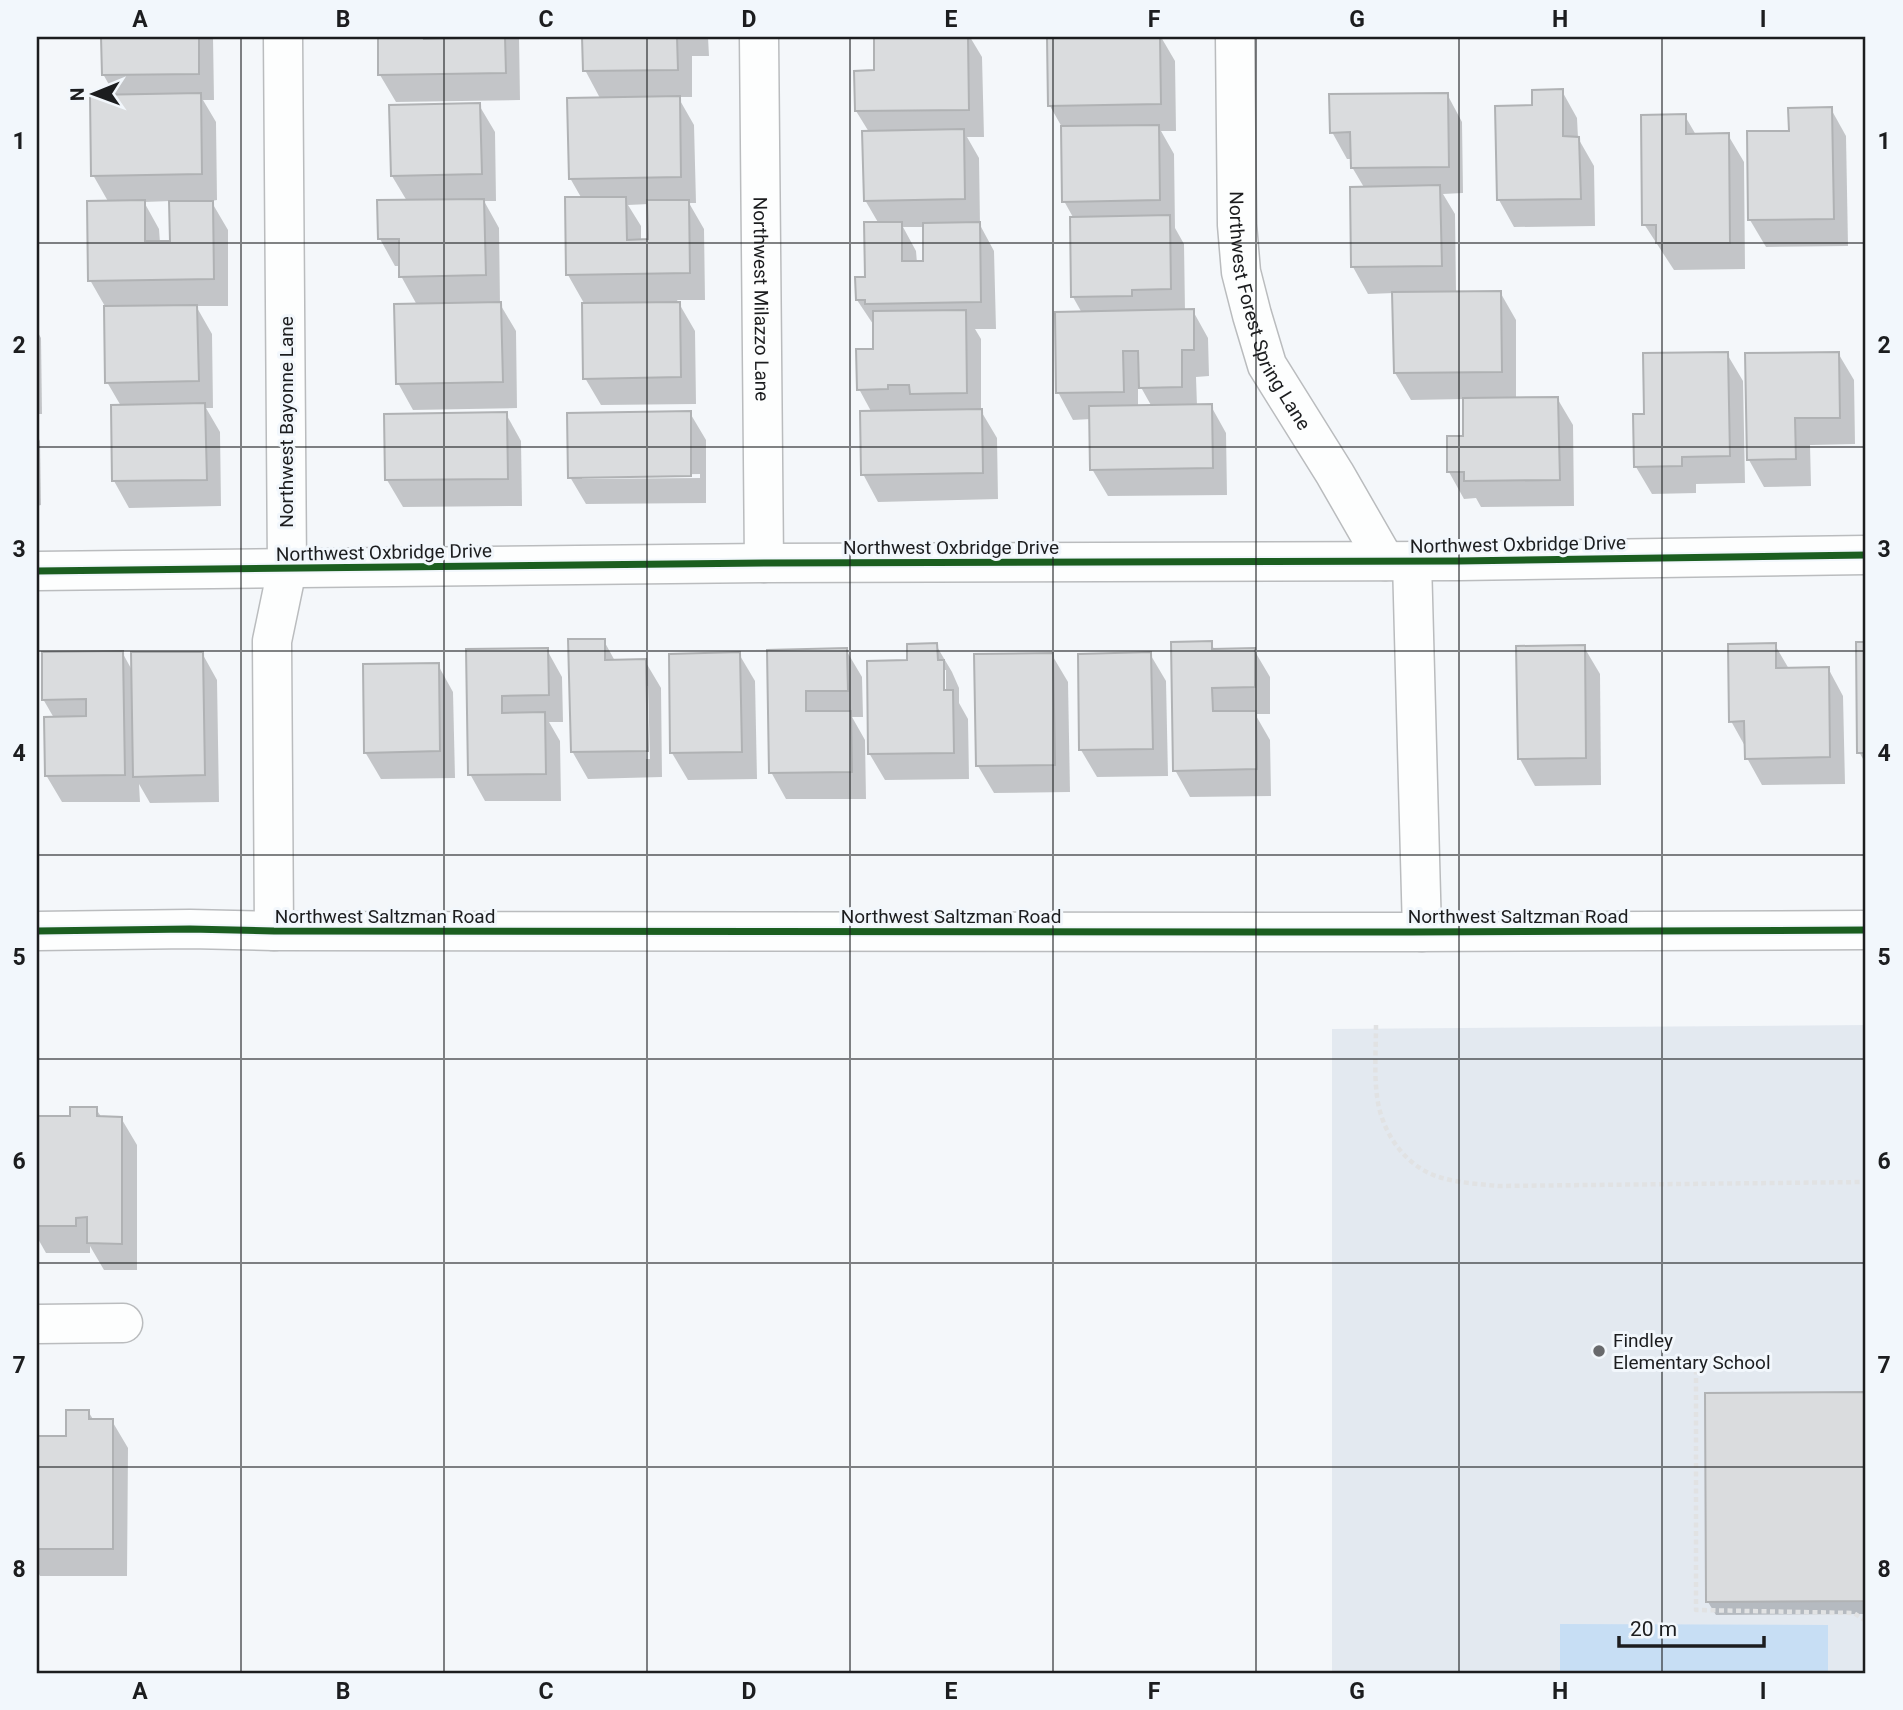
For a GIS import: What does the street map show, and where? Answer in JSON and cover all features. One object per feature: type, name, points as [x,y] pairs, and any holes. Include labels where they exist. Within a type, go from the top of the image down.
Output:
[{"type":"street","name":"Northwest Bayonne Lane","points":[[274,931],[272,641],[287,569],[283,37]]},
{"type":"street","name":"Northwest Milazzo Lane","points":[[759,37],[764,563]]},
{"type":"street","name":"Northwest Forest Spring Lane","points":[[1235,37],[1237,225],[1241,272],[1267,365],[1335,474],[1399,561],[1422,932]]},
{"type":"street","name":"Northwest Oxbridge Drive","points":[[37,571],[1866,555]]},
{"type":"street","name":"Northwest Saltzman Road","points":[[37,931],[1866,930]]},
{"type":"street","points":[[37,1324],[122,1323]]},
{"type":"path","points":[[1376,1025],[1377,1096],[1384,1126],[1396,1146],[1414,1164],[1437,1177],[1498,1186],[1866,1181]]},
{"type":"path","points":[[1696,1361],[1696,1610],[1854,1613],[1866,1620]]},
{"type":"shaded area","name":"Findley Elementary School","points":[[1866,1025],[1866,1673],[1332,1673],[1332,1029]]},
{"type":"shaded area","points":[[1560,1624],[1828,1625],[1828,1673],[1560,1673]]},
{"type":"building","points":[[101,37],[199,37],[199,74],[102,75]]},
{"type":"building","points":[[378,37],[505,37],[506,73],[378,75]]},
{"type":"building","points":[[582,37],[677,37],[678,70],[583,71]]},
{"type":"building","points":[[874,37],[968,37],[969,110],[855,111],[854,71],[874,70]]},
{"type":"building","points":[[1047,37],[1160,37],[1161,104],[1048,106]]},
{"type":"building","points":[[1563,89],[1563,136],[1579,137],[1581,199],[1497,200],[1495,106],[1532,105],[1532,90]]},
{"type":"building","points":[[201,93],[202,174],[91,176],[90,95]]},
{"type":"building","points":[[1448,93],[1449,167],[1351,168],[1350,132],[1330,133],[1329,94]]},
{"type":"building","points":[[680,96],[681,177],[569,179],[567,98]]},
{"type":"building","points":[[480,103],[482,174],[391,176],[389,105]]},
{"type":"building","points":[[1832,107],[1834,219],[1748,220],[1747,131],[1789,131],[1788,108]]},
{"type":"building","points":[[1686,114],[1686,134],[1729,133],[1730,243],[1656,243],[1656,225],[1642,225],[1641,115]]},
{"type":"building","points":[[1159,125],[1160,200],[1062,202],[1061,126]]},
{"type":"building","points":[[964,129],[965,199],[864,201],[862,131]]},
{"type":"building","points":[[1440,185],[1442,266],[1351,267],[1350,187]]},
{"type":"building","points":[[565,197],[626,197],[627,240],[648,239],[647,200],[689,200],[690,273],[566,275]]},
{"type":"building","points":[[484,199],[486,275],[399,277],[399,239],[378,239],[377,200]]},
{"type":"building","points":[[145,200],[145,241],[170,241],[169,201],[213,201],[214,279],[88,281],[87,201]]},
{"type":"building","points":[[1170,215],[1171,289],[1132,290],[1132,296],[1071,297],[1070,217]]},
{"type":"building","points":[[864,222],[902,222],[902,261],[923,261],[923,223],[980,222],[981,302],[865,304],[865,300],[856,300],[855,277],[865,277]]},
{"type":"building","points":[[1501,291],[1502,372],[1394,373],[1392,292]]},
{"type":"building","points":[[501,302],[503,382],[396,384],[394,304]]},
{"type":"building","points":[[680,302],[681,377],[583,379],[582,303]]},
{"type":"building","points":[[197,305],[199,381],[105,383],[104,306]]},
{"type":"building","points":[[1194,309],[1194,350],[1182,350],[1182,387],[1139,388],[1138,351],[1123,351],[1124,392],[1056,393],[1055,312]]},
{"type":"building","points":[[966,310],[967,393],[910,394],[909,385],[857,390],[856,349],[873,349],[873,311]]},
{"type":"building","points":[[1728,352],[1730,456],[1682,457],[1682,466],[1634,467],[1633,414],[1644,414],[1643,353]]},
{"type":"building","points":[[1839,352],[1840,418],[1795,418],[1796,459],[1747,460],[1745,353]]},
{"type":"building","points":[[1558,397],[1560,480],[1464,481],[1464,472],[1447,472],[1447,436],[1463,436],[1463,398]]},
{"type":"building","points":[[205,403],[207,480],[112,481],[111,405]]},
{"type":"building","points":[[1212,404],[1213,468],[1090,470],[1089,406]]},
{"type":"building","points":[[982,409],[983,473],[861,475],[860,411]]},
{"type":"building","points":[[691,411],[691,476],[568,478],[567,413]]},
{"type":"building","points":[[507,412],[508,479],[385,480],[384,414]]},
{"type":"building","points":[[568,639],[605,639],[605,660],[646,659],[648,751],[571,752]]},
{"type":"building","points":[[1212,641],[1212,649],[1255,648],[1255,687],[1212,688],[1213,711],[1256,711],[1257,769],[1173,771],[1171,642]]},
{"type":"building","points":[[1856,642],[1866,642],[1866,753],[1857,753]]},
{"type":"building","points":[[937,643],[938,660],[944,660],[944,690],[953,690],[954,753],[868,754],[867,661],[907,660],[907,644]]},
{"type":"building","points":[[1776,643],[1776,668],[1829,667],[1830,757],[1745,759],[1744,721],[1729,722],[1728,644]]},
{"type":"building","points":[[1585,645],[1586,758],[1518,759],[1516,646]]},
{"type":"building","points":[[548,648],[549,695],[502,696],[502,713],[545,712],[546,774],[468,775],[466,649]]},
{"type":"building","points":[[847,648],[848,691],[806,691],[806,711],[851,711],[852,772],[769,773],[767,650]]},
{"type":"building","points":[[123,651],[125,775],[45,776],[44,717],[86,716],[86,699],[42,700],[42,652]]},
{"type":"building","points":[[131,652],[203,652],[205,775],[133,777]]},
{"type":"building","points":[[740,652],[742,752],[670,753],[669,654]]},
{"type":"building","points":[[1151,652],[1153,749],[1079,750],[1078,654]]},
{"type":"building","points":[[1053,653],[1055,765],[976,766],[974,654]]},
{"type":"building","points":[[439,663],[440,751],[364,753],[363,664]]},
{"type":"building","points":[[70,1107],[97,1107],[97,1116],[122,1117],[122,1244],[87,1243],[87,1217],[76,1218],[76,1226],[37,1226],[37,1116],[70,1116]]},
{"type":"building","points":[[1866,1392],[1866,1601],[1706,1602],[1705,1393]]},
{"type":"building","points":[[66,1410],[89,1410],[89,1419],[113,1419],[113,1549],[37,1549],[37,1436],[66,1436]]},
{"type":"cycle path","points":[[37,571],[764,563],[1459,561],[1866,555]]},
{"type":"cycle path","points":[[37,931],[1866,930]]},
{"type":"place","name":"Findley Elementary School","points":[[1599,1351]]}]
